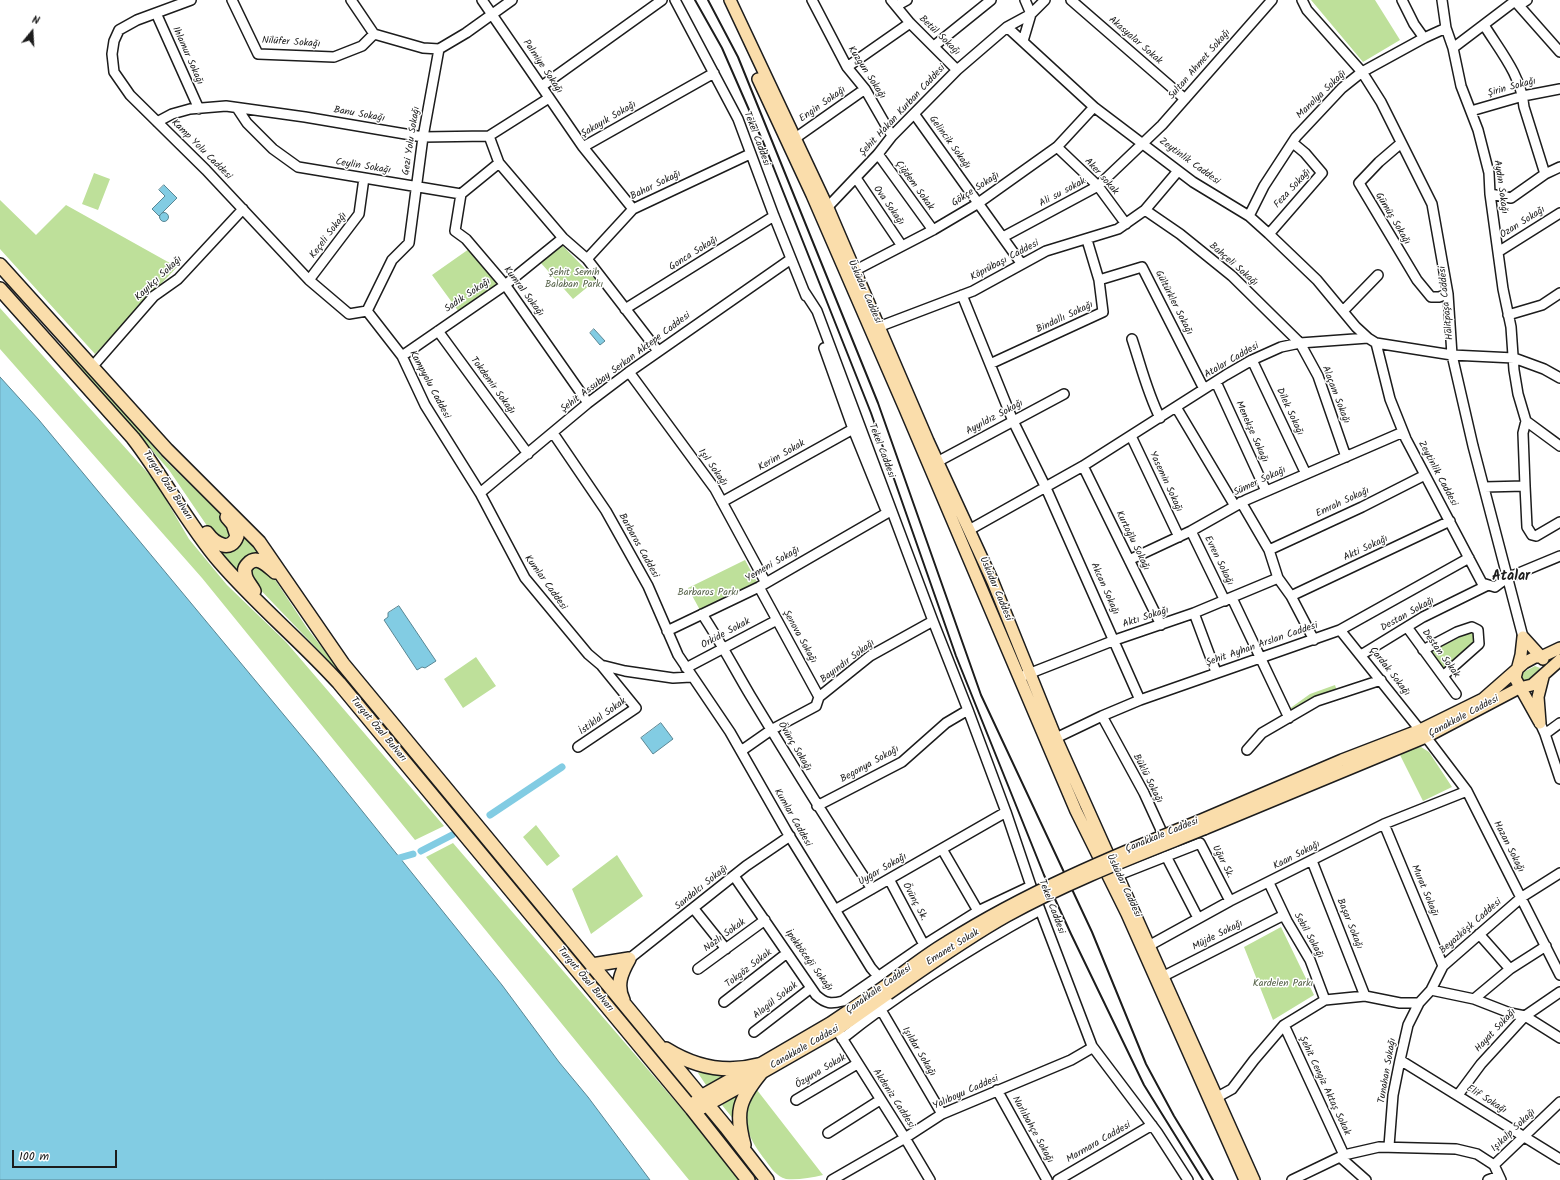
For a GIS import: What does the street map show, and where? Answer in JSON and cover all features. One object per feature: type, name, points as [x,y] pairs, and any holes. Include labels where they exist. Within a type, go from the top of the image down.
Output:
[{"type":"highway","name":"Turgut Özal Bulvarı","points":[[0,265],[167,450],[259,542],[343,664],[705,1101],[763,1175],[771,1180]]},
{"type":"highway","name":"Turgut Özal Bulvarı","points":[[0,289],[133,438],[219,562],[262,607],[308,650],[339,683],[692,1109],[748,1180]]},
{"type":"highway","points":[[170,490],[183,502],[212,541],[224,546],[230,545],[238,536],[233,524],[215,497]]},
{"type":"highway","points":[[262,607],[245,576],[247,565],[252,561],[262,561],[287,583]]},
{"type":"highway","points":[[592,965],[629,959]]},
{"type":"highway","points":[[625,1004],[621,995],[620,978],[621,973],[629,959]]},
{"type":"highway","points":[[658,1044],[699,1066],[722,1070],[759,1070]]},
{"type":"highway","points":[[692,1109],[759,1070]]},
{"type":"highway","points":[[746,1152],[738,1123],[742,1101],[759,1070]]},
{"type":"main road","name":"Üsküdar Caddesi","points":[[722,0],[854,271],[874,328],[937,462],[964,532]]},
{"type":"main road","name":"Üsküdar Caddesi","points":[[730,0],[794,139],[874,328],[964,532],[1025,676],[1076,811],[1114,876]]},
{"type":"main road","points":[[1523,637],[1548,665],[1542,678],[1538,697],[1540,723]]},
{"type":"main road","points":[[1523,637],[1515,678],[1519,688],[1540,723]]},
{"type":"main road","name":"Çanakkale Caddesi","points":[[1423,733],[1483,699],[1524,663],[1535,657],[1541,657],[1560,648]]},
{"type":"main road","name":"Çanakkale Caddesi","points":[[759,1070],[886,990],[946,942],[1062,879],[1202,825],[1335,762],[1423,733],[1519,688],[1532,686],[1560,660]]},
{"type":"main road","name":"Üsküdar Caddesi","points":[[1025,676],[1056,738],[1114,876],[1213,1100],[1254,1180]]},
{"type":"main road","name":"Üsküdar Caddesi","points":[[1145,947],[1162,977],[1245,1180]]},
{"type":"main road","name":"Canakkale Caddesi","points":[[759,1070],[839,1034],[878,1005],[886,990]]},
{"type":"street","name":"Kamp Yolu Caddesi","points":[[191,0],[156,13],[119,30],[114,41],[112,54],[114,72],[130,95],[243,209],[309,280],[349,314],[367,311]]},
{"type":"street","name":"Nilüfer Sokağı","points":[[232,0],[258,54],[334,57],[362,46],[374,34]]},
{"type":"street","points":[[352,0],[374,34],[424,48],[439,49],[452,43],[512,0]]},
{"type":"street","name":"Palmiye Sokağı","points":[[482,0],[583,147]]},
{"type":"street","points":[[542,86],[662,0]]},
{"type":"street","name":"Tekel Caddesi","points":[[675,0],[738,119],[750,154],[804,291],[852,428],[900,547],[933,621]]},
{"type":"street","name":"Kuzgun Sokağı","points":[[812,0],[847,67],[866,89],[892,136]]},
{"type":"street","points":[[894,3],[907,0]]},
{"type":"street","points":[[934,46],[991,0]]},
{"type":"street","points":[[1025,0],[1031,14]]},
{"type":"street","points":[[1022,41],[1031,14],[1045,0]]},
{"type":"street","name":"Akasyalar Sokak","points":[[1071,0],[1185,99]]},
{"type":"street","name":"Sultan Ahmet Sokağı","points":[[1144,143],[1185,99],[1272,0]]},
{"type":"street","name":"Halitpaşa Caddesi","points":[[1302,0],[1307,10],[1362,72],[1380,102],[1400,144],[1432,204],[1448,294],[1452,355],[1523,637]]},
{"type":"street","points":[[1402,0],[1414,24],[1424,38]]},
{"type":"street","name":"Aydın Sokağı","points":[[1442,0],[1446,28],[1489,173],[1490,194],[1518,394],[1526,421]]},
{"type":"street","points":[[1453,48],[1515,1],[1524,2],[1527,0]]},
{"type":"street","points":[[1515,1],[1560,52]]},
{"type":"street","name":"Betül Sokağı","points":[[894,3],[910,23],[957,70]]},
{"type":"street","name":"Ihlamur Sokağı","points":[[156,13],[199,109]]},
{"type":"street","name":"Şehit Hakan Kurban Caddesi","points":[[824,212],[878,154],[892,136],[915,115],[957,70],[1007,27],[1031,14]]},
{"type":"street","points":[[847,67],[910,23]]},
{"type":"street","points":[[1484,25],[1517,76],[1523,96],[1524,107],[1545,174]]},
{"type":"street","name":"Zeytinlik Caddesi","points":[[1007,27],[1094,106],[1193,182],[1248,216],[1269,234],[1292,254],[1344,310],[1356,327],[1372,340],[1390,399],[1403,432],[1482,583],[1488,585]]},
{"type":"street","name":"Manolya Sokağı","points":[[1248,216],[1264,186],[1308,122],[1326,106],[1342,88],[1362,72],[1424,38],[1446,28]]},
{"type":"street","name":"Gezi Yolu Sokağı","points":[[367,311],[392,260],[409,243],[423,137],[439,49]]},
{"type":"street","name":"Şakayık Sokağı","points":[[633,209],[583,147],[714,73]]},
{"type":"street","name":"Şirin Sokağı","points":[[1471,111],[1523,96],[1560,88]]},
{"type":"street","name":"Engin Sokağı","points":[[794,139],[866,89]]},
{"type":"street","points":[[549,98],[489,136],[499,163],[564,238],[587,259],[658,351]]},
{"type":"street","name":"Banu Sokağı","points":[[157,122],[172,114],[226,106],[423,137],[489,136]]},
{"type":"street","name":"Gökçe Sokağı","points":[[854,271],[933,230],[979,203],[1057,146],[1094,106]]},
{"type":"street","name":"Ceylin Sokağı","points":[[237,108],[248,123],[273,149],[298,167],[461,194]]},
{"type":"street","name":"Gelincik Sokağı","points":[[915,115],[1021,263]]},
{"type":"street","name":"Ali su sokak","points":[[1003,237],[1098,186],[1144,143]]},
{"type":"street","name":"Feza Sokağı","points":[[1269,234],[1322,173],[1305,153],[1293,143]]},
{"type":"street","name":"Gümüş Sokağı","points":[[1400,144],[1379,162],[1359,183],[1417,280],[1431,297],[1438,297],[1448,294]]},
{"type":"street","name":"Aker sokak","points":[[1057,146],[1098,186],[1126,224]]},
{"type":"street","name":"Bahar Sokağı","points":[[587,259],[633,209],[750,154]]},
{"type":"street","name":"Çiğdem Sokak","points":[[878,154],[933,230]]},
{"type":"street","points":[[461,194],[499,163]]},
{"type":"street","points":[[1490,194],[1511,198],[1545,174],[1560,167]]},
{"type":"street","name":"Köprübaşı Caddesi","points":[[874,328],[973,291],[1021,263],[1046,251],[1110,232],[1126,224],[1145,210],[1178,170]]},
{"type":"street","name":"Keçeli Sokağı","points":[[309,280],[360,214],[364,178]]},
{"type":"street","name":"Ova Sokağı","points":[[856,178],[902,246]]},
{"type":"street","name":"Kumral Sokağı","points":[[461,194],[456,231],[466,239],[505,285],[588,403]]},
{"type":"street","name":"Kayıkçı Sokağı","points":[[92,366],[154,296],[178,279],[243,209]]},
{"type":"street","name":"Bahçeli Sokağı","points":[[1145,210],[1180,234],[1232,276],[1300,343]]},
{"type":"street","name":"Ozan Sokağı","points":[[1498,252],[1560,214]]},
{"type":"street","name":"Gonca Sokağı","points":[[626,309],[774,216]]},
{"type":"street","name":"Sadık Sokağı","points":[[402,356],[505,285],[564,238]]},
{"type":"street","name":"Bindallı Sokağı","points":[[990,364],[1103,312],[1099,280],[1086,240]]},
{"type":"street","name":"Şehit Assubay Serkan Aktepe Caddesi","points":[[480,493],[588,403],[629,372],[791,259]]},
{"type":"street","name":"Gültürkler Sokağı","points":[[1099,280],[1142,266],[1204,389]]},
{"type":"street","points":[[1344,310],[1378,275]]},
{"type":"street","name":"Tekel Caddesi","points":[[804,291],[817,311],[933,621],[968,710],[1006,812],[1031,886],[1092,1046],[1152,1125],[1188,1180]]},
{"type":"street","points":[[1508,315],[1542,305],[1560,293]]},
{"type":"street","name":"Akcan Sokağı","points":[[962,295],[1013,420],[1046,488],[1115,640],[1140,700]]},
{"type":"street","name":"Kampyolu Caddesi","points":[[367,311],[402,356],[425,405],[480,493]]},
{"type":"street","name":"Tokdemir Sokağı","points":[[438,331],[528,454]]},
{"type":"street","points":[[1132,340],[1142,368],[1149,395],[1160,418]]},
{"type":"street","name":"Atalar Caddesi","points":[[964,532],[1046,488],[1083,466],[1252,360],[1281,347],[1300,343],[1372,340],[1452,355],[1514,358],[1544,369],[1560,378]]},
{"type":"street","name":"Alaçam Sokağı","points":[[1300,343],[1318,376],[1346,456]]},
{"type":"street","name":"Dilek Sokağı","points":[[1252,360],[1306,474]]},
{"type":"street","name":"Işıl Sokağı","points":[[629,372],[715,489],[762,585]]},
{"type":"street","name":"Menekşe Sokağı","points":[[1216,382],[1266,491]]},
{"type":"street","name":"Ayyıldız Sokağı","points":[[937,462],[1064,394]]},
{"type":"street","points":[[1176,407],[1269,550],[1278,578],[1291,596],[1314,640]]},
{"type":"street","points":[[1560,446],[1526,421],[1524,433],[1527,527],[1532,535],[1536,536],[1560,522]]},
{"type":"street","name":"Kerim Sokak","points":[[722,502],[852,428]]},
{"type":"street","name":"Barbaros Caddesi","points":[[553,432],[606,511],[648,586],[667,632],[687,674]]},
{"type":"street","name":"Sümer Sokağı","points":[[1129,560],[1191,531],[1238,504],[1403,432]]},
{"type":"street","name":"Yasemin Sokağı","points":[[1131,436],[1179,537]]},
{"type":"street","name":"Kurtoğlu Sokağı","points":[[1083,466],[1161,625]]},
{"type":"street","name":"Emrah Sokağı","points":[[1269,550],[1362,507],[1425,475]]},
{"type":"street","points":[[1484,487],[1525,486]]},
{"type":"street","name":"Kumlar Caddesi","points":[[480,493],[525,578],[588,654],[601,665],[625,671],[673,678],[687,674],[741,751],[835,910],[871,968],[878,976]]},
{"type":"street","name":"Yemeni Sokağı","points":[[667,632],[762,585],[887,513]]},
{"type":"street","name":"Akti Sokağı","points":[[1291,596],[1450,521]]},
{"type":"street","name":"Evren Sokağı","points":[[1191,531],[1259,657],[1289,718]]},
{"type":"street","points":[[1488,585],[1495,588],[1507,578],[1560,556]]},
{"type":"street","name":"Şehit Ayhan Arslan Caddesi","points":[[1056,738],[1140,700],[1216,672],[1340,630],[1469,558]]},
{"type":"street","name":"Aktı Sokağı","points":[[1025,676],[1115,640],[1194,613],[1278,578]]},
{"type":"street","name":"Şenova Sokağı","points":[[762,585],[777,620],[819,697]]},
{"type":"street","name":"Destan Sokağı","points":[[1361,655],[1423,617],[1488,585]]},
{"type":"street","points":[[1194,613],[1216,672]]},
{"type":"street","name":"Övünç Sokağı","points":[[702,614],[724,648],[735,671],[817,806],[872,889]]},
{"type":"street","name":"Orkide Sokak","points":[[687,674],[724,648],[777,620]]},
{"type":"street","name":"Bayındır Sokağı","points":[[741,751],[771,730],[816,706],[819,697],[870,656],[933,621]]},
{"type":"street","name":"Destan Sokak","points":[[1407,627],[1456,694]]},
{"type":"street","points":[[1424,650],[1457,632],[1472,627],[1478,630],[1479,644],[1443,676]]},
{"type":"street","name":"Çardak Sokağı","points":[[1340,630],[1423,733]]},
{"type":"street","name":"İstiklal Sokak","points":[[578,748],[636,708],[601,665]]},
{"type":"street","points":[[1247,750],[1262,733],[1317,701],[1381,680]]},
{"type":"street","name":"Begonya Sokağı","points":[[817,806],[902,762],[946,723],[968,710]]},
{"type":"street","name":"Büklü Sokağı","points":[[1102,716],[1144,793],[1169,854],[1198,918]]},
{"type":"street","points":[[1540,723],[1560,779]]},
{"type":"street","points":[[1545,734],[1560,723]]},
{"type":"street","name":"Hazan Sokağı","points":[[1423,733],[1467,791],[1522,897],[1560,975]]},
{"type":"street","name":"Kaan Sokağı","points":[[1145,947],[1230,901],[1269,883],[1384,824],[1467,791]]},
{"type":"street","name":"Uygar Sokağı","points":[[835,910],[1006,812]]},
{"type":"street","name":"Murat Sokağı","points":[[1384,824],[1443,966]]},
{"type":"street","name":"Sandalcı Sokağı","points":[[629,959],[694,910],[734,876],[790,836]]},
{"type":"street","name":"Uğur Sk.","points":[[1169,854],[1200,843],[1230,901]]},
{"type":"street","points":[[942,849],[978,911]]},
{"type":"street","points":[[1114,876],[1169,854]]},
{"type":"street","name":"Başar Sokağı","points":[[1312,861],[1365,996]]},
{"type":"street","name":"Beyazköşk Caddesi","points":[[1419,1003],[1431,990],[1443,966],[1522,897],[1560,873]]},
{"type":"street","name":"İpekböceği Sokağı","points":[[734,876],[811,988],[824,1002],[831,1004],[843,1001],[924,945],[978,911],[1031,886]]},
{"type":"street","name":"Övünç Sk.","points":[[889,879],[924,945]]},
{"type":"street","name":"Sebil Sokağı","points":[[1269,883],[1284,915],[1310,960],[1325,1000]]},
{"type":"street","points":[[694,910],[726,949]]},
{"type":"street","name":"Emanet Sokak","points":[[878,1005],[966,951],[1040,910]]},
{"type":"street","name":"Müjde Sokağı","points":[[1162,977],[1284,915]]},
{"type":"street","name":"Nazlı Sokak","points":[[698,969],[765,920]]},
{"type":"street","points":[[1479,934],[1510,969]]},
{"type":"street","points":[[1474,999],[1510,969],[1546,946]]},
{"type":"street","name":"Tokgöz Sokak","points":[[724,1002],[787,953]]},
{"type":"street","name":"Alagül Sokak","points":[[754,1032],[811,988]]},
{"type":"street","points":[[1431,990],[1474,999],[1510,1013],[1525,1016],[1560,1038]]},
{"type":"street","name":"Hayat Sokağı","points":[[1458,1096],[1481,1064],[1525,1016],[1560,992]]},
{"type":"street","points":[[1213,1100],[1232,1089],[1254,1060],[1284,1025],[1325,1000],[1365,996],[1400,1003],[1419,1003]]},
{"type":"street","name":"Tunahan Sokağı","points":[[1390,1146],[1393,1095],[1400,1060],[1408,1025],[1419,1003]]},
{"type":"street","name":"Işıldar Sokağı","points":[[878,1005],[942,1114]]},
{"type":"street","name":"Şehit Cengiz Aktaş Sokak","points":[[1284,1025],[1342,1156]]},
{"type":"street","name":"Akdeniz Caddesi","points":[[839,1034],[880,1100],[906,1138],[925,1178]]},
{"type":"street","name":"Yalıboyu Caddesi","points":[[832,1180],[906,1138],[942,1114],[1071,1060],[1090,1049],[1092,1046]]},
{"type":"street","name":"Elif Sokağı","points":[[1400,1060],[1560,1159]]},
{"type":"street","name":"Özyuva Sokak","points":[[796,1100],[857,1064]]},
{"type":"street","name":"Narlıbahçe Sokağı","points":[[998,1090],[1047,1180]]},
{"type":"street","points":[[828,1133],[880,1100]]},
{"type":"street","name":"Işıkalp Sokağı","points":[[1500,1178],[1494,1165],[1560,1102]]},
{"type":"street","name":"Marmara Caddesi","points":[[1058,1180],[1152,1125]]},
{"type":"street","points":[[1292,1180],[1342,1156],[1379,1147],[1390,1146],[1456,1149],[1477,1154],[1494,1165]]},
{"type":"street","points":[[1342,1156],[1366,1180]]},
{"type":"street","points":[[1488,1180],[1500,1178]]},
{"type":"green space","points":[[1311,0],[1375,0],[1400,40],[1363,62]]},
{"type":"green space","points":[[94,173],[110,179],[98,210],[82,204]]},
{"type":"green space","points":[[0,200],[36,235],[66,205],[177,267],[95,354],[0,249]]},
{"type":"green space","name":"Şehit Semih Balaban Parkı","points":[[561,244],[596,280],[573,299],[540,262]]},
{"type":"green space","points":[[469,249],[500,284],[459,312],[432,275]]},
{"type":"green space","points":[[0,308],[155,481],[189,539],[227,585],[286,642],[444,826],[415,840],[202,578],[0,349]]},
{"type":"green space","points":[[70,349],[165,460],[231,524],[231,540],[216,539],[169,470],[66,352]]},
{"type":"green space","points":[[241,531],[262,555],[239,575],[218,549]]},
{"type":"green space","name":"Barbaros Parkı","points":[[745,560],[757,582],[701,612],[688,588]]},
{"type":"green space","points":[[251,565],[266,566],[307,628],[330,658],[576,953],[573,956],[323,655],[249,578]]},
{"type":"green space","points":[[1468,633],[1472,633],[1476,636],[1477,644],[1443,670],[1432,651]]},
{"type":"green space","points":[[476,657],[496,686],[463,708],[444,679]]},
{"type":"green space","points":[[1535,666],[1540,668],[1537,676],[1526,682],[1520,681],[1522,673]]},
{"type":"green space","points":[[1335,685],[1337,691],[1289,711],[1289,709],[1310,694]]},
{"type":"green space","points":[[1421,747],[1429,752],[1452,787],[1423,801],[1400,755],[1414,748]]},
{"type":"green space","points":[[536,825],[560,856],[547,866],[523,837]]},
{"type":"green space","points":[[453,843],[712,1144],[739,1180],[689,1180],[426,857]]},
{"type":"green space","points":[[617,855],[643,896],[591,934],[572,889]]},
{"type":"green space","name":"Kardelen Parkı","points":[[1281,927],[1314,995],[1273,1020],[1244,947]]},
{"type":"green space","points":[[698,1073],[721,1075],[732,1074],[708,1088]]},
{"type":"green space","points":[[757,1090],[823,1175],[795,1179],[782,1178],[759,1152],[750,1135],[746,1119],[751,1100]]},
{"type":"green space","points":[[742,1092],[734,1120],[722,1105]]},
{"type":"water","points":[[164,185],[177,198],[159,216],[152,209],[165,196],[159,190]]},
{"type":"water","points":[[162,213],[166,213],[168,217],[166,221],[162,221],[160,219],[160,215]]},
{"type":"water","points":[[594,329],[605,341],[600,345],[590,333]]},
{"type":"water","points":[[0,377],[39,420],[318,756],[502,985],[650,1180],[0,1180]]},
{"type":"water","points":[[399,606],[436,661],[425,668],[422,667],[417,670],[384,620],[388,617],[388,613]]},
{"type":"water","points":[[661,723],[673,739],[653,754],[641,738]]},
{"type":"waterway","points":[[490,815],[562,767]]},
{"type":"waterway","points":[[421,851],[452,835]]},
{"type":"waterway","points":[[399,858],[413,854]]},
{"type":"railway","points":[[695,0],[722,48],[767,151],[871,413],[956,656],[1044,875],[1144,1085],[1203,1180]]},
{"type":"railway","points":[[708,0],[738,57],[878,403],[981,695],[1092,932],[1146,1064],[1174,1116],[1213,1180]]},
{"type":"district","name":"Atalar","points":[[1511,578]]}]
